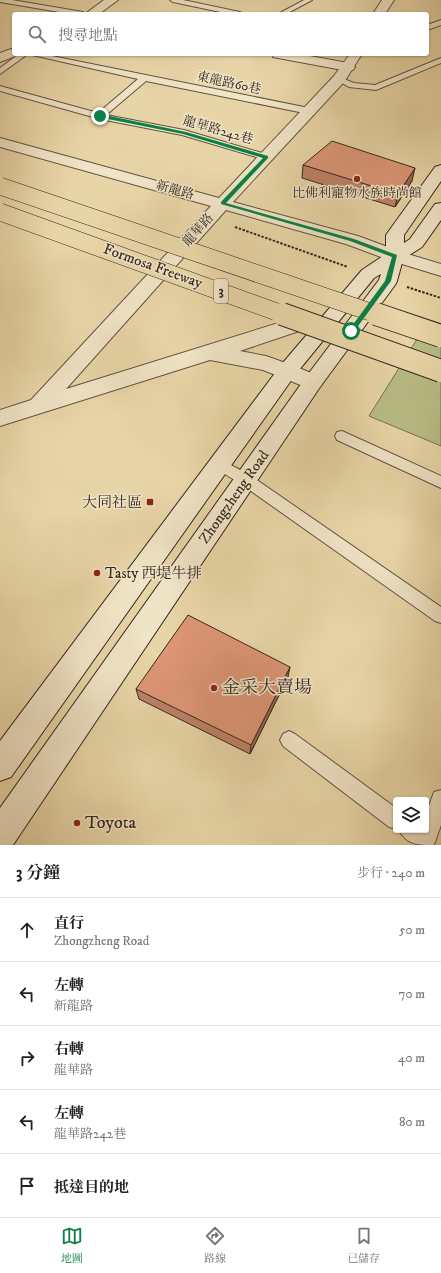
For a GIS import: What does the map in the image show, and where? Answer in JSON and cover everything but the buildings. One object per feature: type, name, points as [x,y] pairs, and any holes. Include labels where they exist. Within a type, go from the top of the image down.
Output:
[{"type":"highway","name":"Formosa Freeway","points":[[0,186],[441,336]]},
{"type":"highway","name":"Formosa Freeway","points":[[0,212],[441,372]]},
{"type":"street","points":[[94,12],[112,0]]},
{"type":"street","points":[[380,12],[388,0]]},
{"type":"street","points":[[0,58],[12,53]]},
{"type":"street","points":[[296,56],[351,62]]},
{"type":"street","name":"龍華路","points":[[39,405],[309,111],[351,62]]},
{"type":"street","name":"新龍路","points":[[0,142],[352,240],[395,256],[441,270]]},
{"type":"street","name":"Zhongzheng Road","points":[[0,836],[313,382],[388,281],[395,256],[395,235],[441,170]]},
{"type":"street","name":"Zhongzheng Road","points":[[0,766],[288,370],[368,274],[416,243],[441,208]]},
{"type":"street","name":"龍華路","points":[[0,418],[208,354],[304,322],[326,323],[351,331]]},
{"type":"street","name":"龍華路","points":[[208,354],[236,356],[288,370],[313,382]]},
{"type":"lane","points":[[0,0],[71,12]]},
{"type":"lane","points":[[173,0],[230,12]]},
{"type":"lane","points":[[285,12],[309,0]]},
{"type":"lane","points":[[429,27],[441,22]]},
{"type":"lane","points":[[0,72],[21,56]]},
{"type":"lane","name":"東龍路60巷","points":[[40,56],[309,111]]},
{"type":"lane","points":[[351,62],[352,85],[376,88],[441,60]]},
{"type":"lane","points":[[100,116],[144,78]]},
{"type":"lane","name":"龍華路242巷","points":[[0,88],[100,116],[184,133],[266,157]]},
{"type":"lane","points":[[342,436],[441,482]]},
{"type":"lane","points":[[220,464],[246,480],[441,616]]},
{"type":"lane","points":[[288,740],[393,818]]},
{"type":"lane","points":[[413,833],[425,843],[441,799]]},
{"type":"path","points":[[230,224],[348,268]]},
{"type":"path","points":[[406,287],[441,298]]},
{"type":"green space","points":[[429,320],[441,324],[441,446],[369,416]]},
{"type":"place","name":"比佛利寵物水族時尚館","points":[[357,179]]},
{"type":"place","name":"大同社區","points":[[150,502]]},
{"type":"place","name":"Tasty 西堤牛排","points":[[97,573]]},
{"type":"place","name":"金采大賣場","points":[[214,688]]},
{"type":"place","name":"Toyota","points":[[77,823]]},
{"type":"route","points":[[100,116],[184,133],[266,157],[223,203],[352,240],[395,256],[388,281],[351,331]]}]
